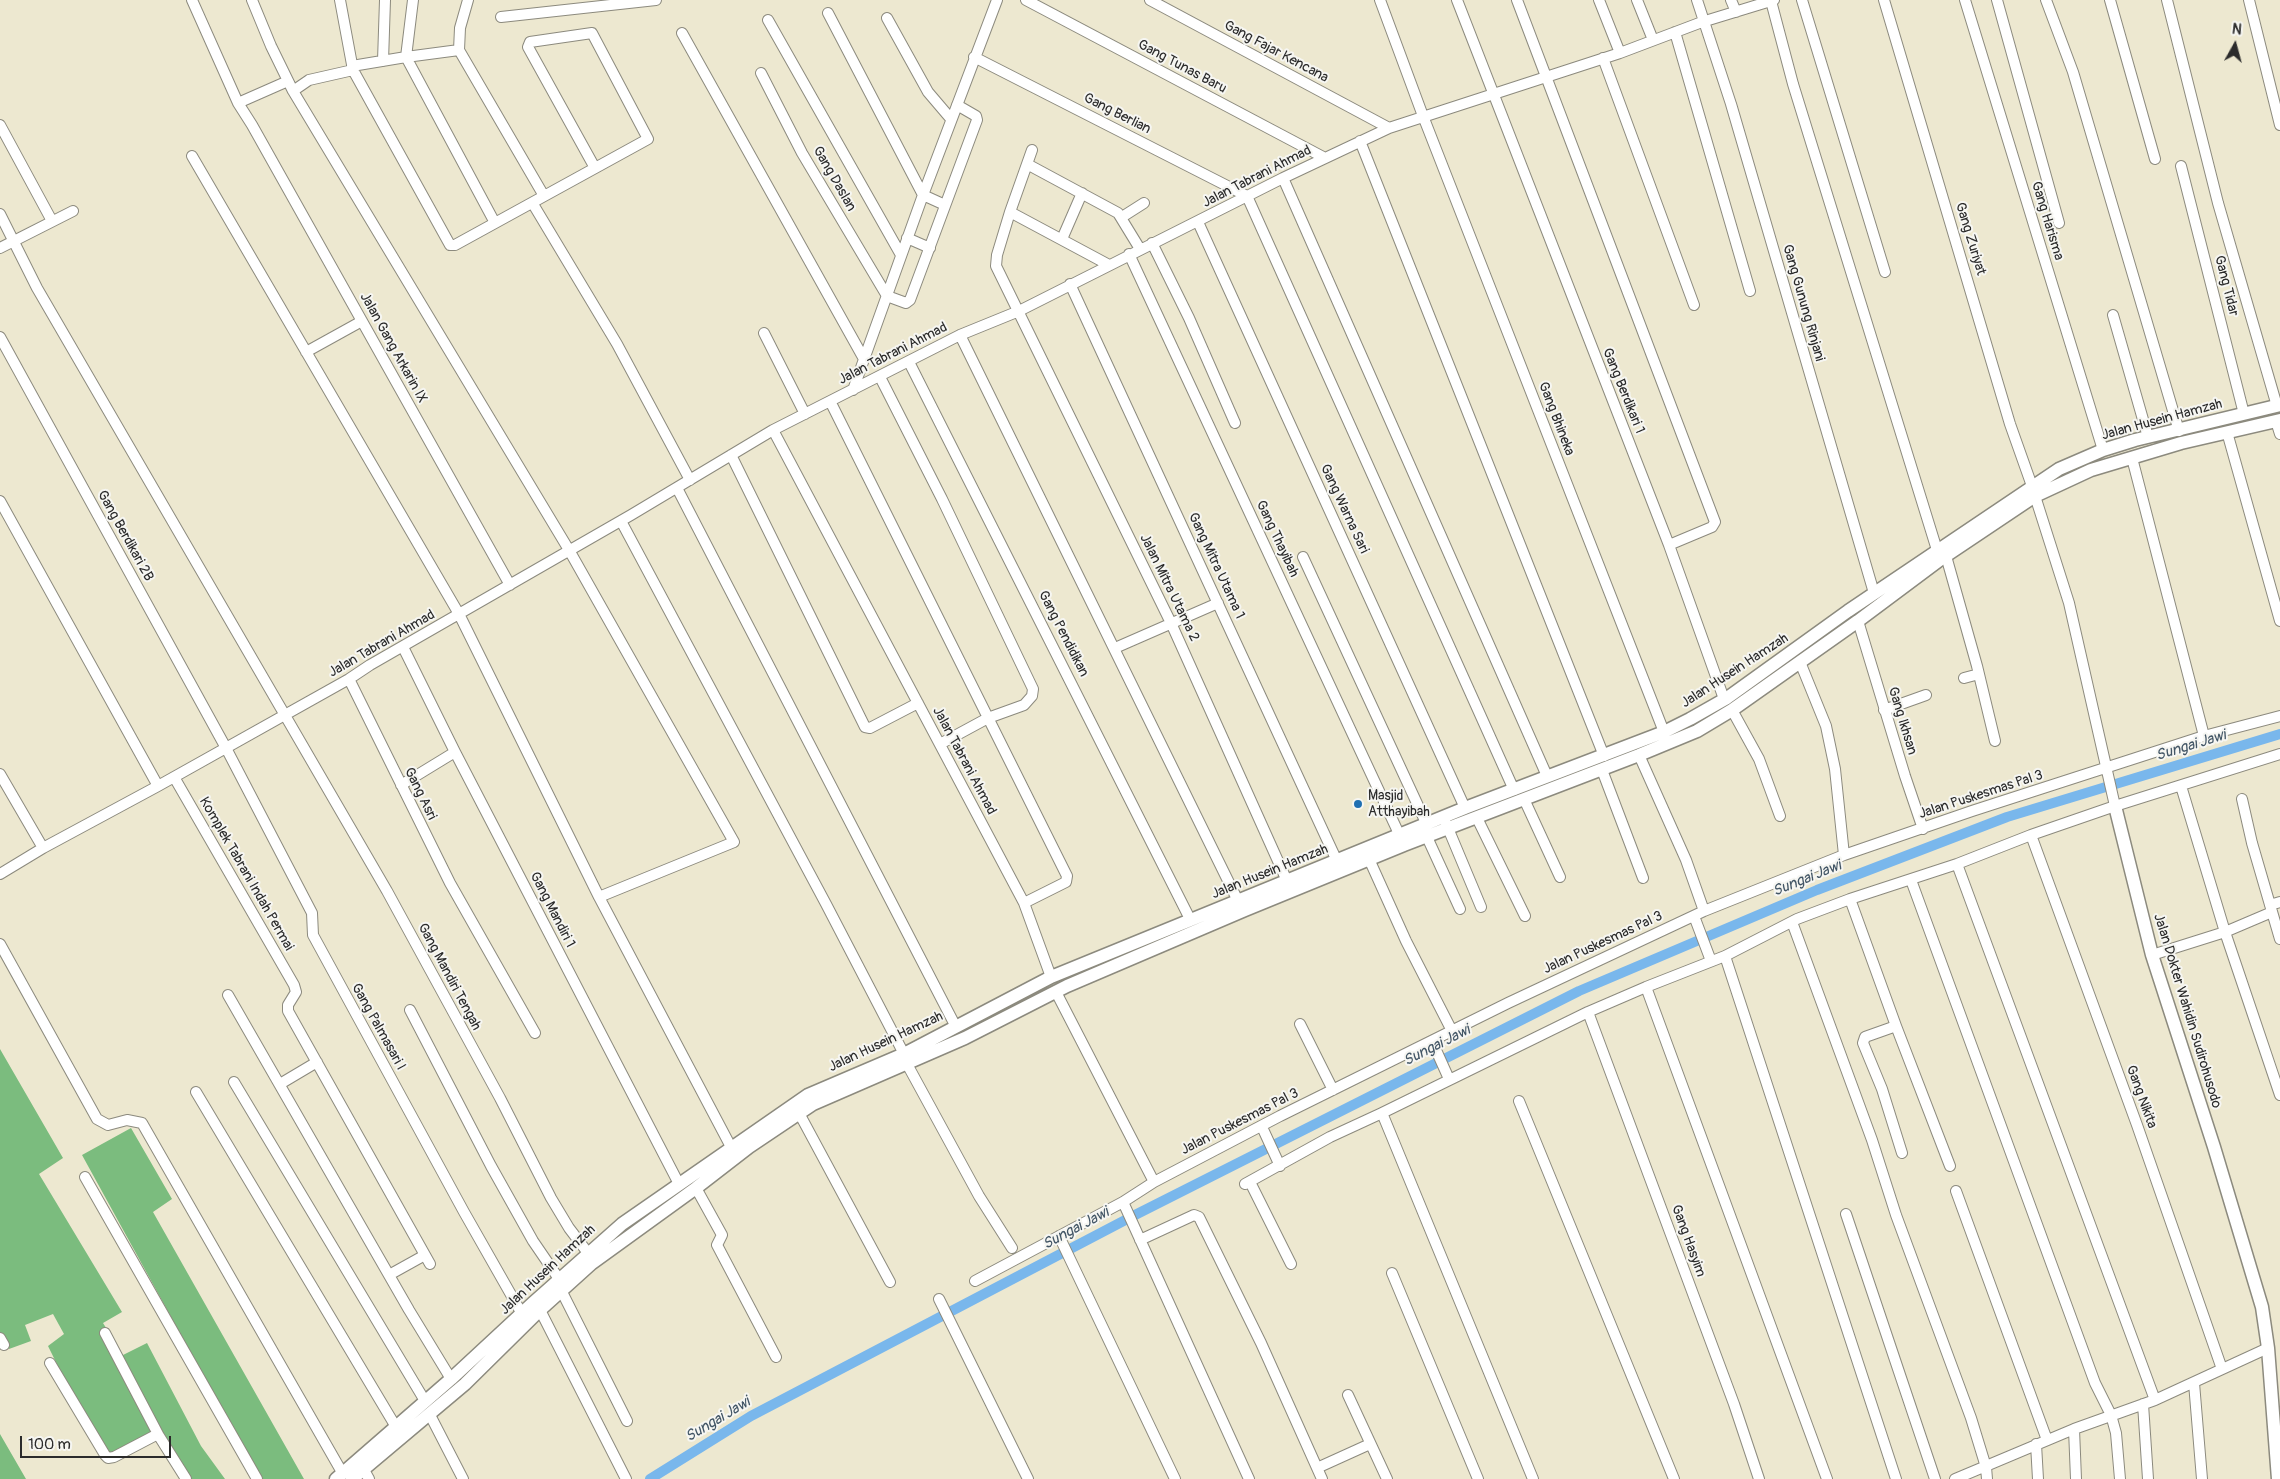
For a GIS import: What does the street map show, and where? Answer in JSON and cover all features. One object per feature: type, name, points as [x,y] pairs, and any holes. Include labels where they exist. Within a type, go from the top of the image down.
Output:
[{"type":"street","name":"Jalan Gang Arkarin IX","points":[[192,0],[238,103],[510,585]]},
{"type":"street","points":[[252,0],[293,91],[569,550],[734,842],[599,897]]},
{"type":"street","points":[[340,0],[353,68],[449,244],[455,245],[647,141],[647,136],[592,33],[530,42],[528,47],[595,168]]},
{"type":"street","points":[[383,61],[385,0]]},
{"type":"street","points":[[413,0],[406,57],[495,223]]},
{"type":"street","points":[[468,0],[460,28],[459,50],[544,196]]},
{"type":"street","points":[[501,17],[656,0]]},
{"type":"street","points":[[853,390],[996,0]]},
{"type":"street","name":"Gang Tunas Baru","points":[[1026,0],[1325,158]]},
{"type":"street","name":"Gang Fajar Kencana","points":[[1150,0],[1389,128]]},
{"type":"street","name":"Gang Bhineka","points":[[1380,0],[1423,116],[1664,732]]},
{"type":"street","name":"Gang Berdikari 1","points":[[1457,0],[1669,545],[1724,699]]},
{"type":"street","points":[[1517,0],[1715,522],[1712,527],[1669,545]]},
{"type":"street","points":[[1599,0],[1620,53]]},
{"type":"street","points":[[1637,0],[1653,40]]},
{"type":"street","name":"Gang Gunung Rinjani","points":[[1697,0],[1705,21],[1874,593]]},
{"type":"street","points":[[1731,0],[1736,12]]},
{"type":"street","points":[[1802,0],[1823,63],[1884,272]]},
{"type":"street","name":"Gang Zuriyat","points":[[1884,0],[2010,424],[2034,491]]},
{"type":"street","name":"Gang Harisma","points":[[1965,0],[2103,450]]},
{"type":"street","points":[[1997,0],[2059,223]]},
{"type":"street","points":[[2046,0],[2082,100],[2179,430]]},
{"type":"street","points":[[2110,0],[2155,159]]},
{"type":"street","points":[[2168,0],[2218,203],[2278,406]]},
{"type":"street","points":[[2249,0],[2280,125]]},
{"type":"street","points":[[1773,1],[1799,101],[1979,674],[1995,741]]},
{"type":"street","name":"Jalan Tabrani Ahmad","points":[[0,874],[42,848],[158,786],[349,679],[370,664],[510,585],[773,430],[960,335],[1019,311],[1129,254],[1389,128],[1620,53],[1705,21],[1773,1]]},
{"type":"street","points":[[828,13],[923,195],[945,205]]},
{"type":"street","points":[[887,18],[928,92],[952,119]]},
{"type":"street","points":[[768,20],[901,255]]},
{"type":"street","points":[[682,32],[864,359]]},
{"type":"street","points":[[1675,32],[1750,291]]},
{"type":"street","points":[[293,91],[309,80],[353,68],[406,57],[459,50]]},
{"type":"street","name":"Gang Berlian","points":[[974,57],[1247,196]]},
{"type":"street","points":[[1603,58],[1694,305]]},
{"type":"street","name":"Gang Daslan","points":[[761,73],[802,153],[887,296]]},
{"type":"street","points":[[238,103],[288,81]]},
{"type":"street","points":[[887,296],[906,303],[909,302],[977,118],[956,105]]},
{"type":"street","points":[[0,125],[52,221]]},
{"type":"street","points":[[1360,141],[1604,756]]},
{"type":"street","name":"Jalan Mitra Utama 2","points":[[1032,150],[1010,212],[996,264],[1171,623],[1288,880]]},
{"type":"street","points":[[192,156],[459,614],[599,897],[731,1147]]},
{"type":"street","points":[[1027,164],[1122,217],[1140,249]]},
{"type":"street","name":"Gang Tidar","points":[[2181,166],[2244,414]]},
{"type":"street","points":[[1283,178],[1548,776]]},
{"type":"street","points":[[1062,239],[1082,193]]},
{"type":"street","points":[[1247,196],[1514,790]]},
{"type":"street","points":[[1122,217],[1144,203]]},
{"type":"street","points":[[533,204],[617,344],[690,480]]},
{"type":"street","points":[[0,248],[73,211]]},
{"type":"street","points":[[1010,212],[1109,265]]},
{"type":"street","name":"Gang Mandiri Tengah","points":[[0,214],[38,288],[387,891],[500,1098],[552,1198],[569,1228],[588,1253]]},
{"type":"street","name":"Gang Warna Sari","points":[[1198,222],[1465,808]]},
{"type":"street","points":[[908,238],[930,248]]},
{"type":"street","points":[[1152,243],[1189,318],[1235,423]]},
{"type":"street","name":"Gang Thayibah","points":[[1129,254],[1400,836]]},
{"type":"street","name":"Gang Mitra Utama 1","points":[[1070,284],[1337,861]]},
{"type":"street","points":[[2113,315],[2148,437]]},
{"type":"street","points":[[306,352],[362,321]]},
{"type":"street","points":[[764,333],[804,414]]},
{"type":"street","points":[[960,335],[1238,901]]},
{"type":"street","name":"Gang Berdikari 2B","points":[[0,337],[226,748]]},
{"type":"street","name":"Gang Pendidikan","points":[[910,362],[1190,919]]},
{"type":"street","points":[[880,377],[1031,681],[1032,696],[1028,702],[988,718],[940,744]]},
{"type":"street","points":[[830,401],[1067,876],[1066,882],[1024,902]]},
{"type":"street","name":"Jalan Husein Hamzah","points":[[1446,824],[1465,808],[1664,732],[1724,699],[1874,593],[1942,553],[2034,491],[2059,469],[2103,450],[2148,437],[2278,406]]},
{"type":"street","points":[[2278,420],[2280,434]]},
{"type":"street","name":"Jalan Husein Hamzah","points":[[2034,491],[2091,470],[2181,443],[2278,420]]},
{"type":"street","name":"Jalan Tabrani Ahmad","points":[[773,430],[1024,902],[1051,977]]},
{"type":"street","points":[[2227,432],[2280,621]]},
{"type":"street","points":[[731,455],[865,727],[870,728],[918,703]]},
{"type":"street","points":[[2132,458],[2204,736]]},
{"type":"street","points":[[677,488],[956,1027]]},
{"type":"street","name":"Jalan Dokter Wahidin Sudirohusodo","points":[[2034,491],[2069,603],[2106,769],[2152,955],[2262,1307],[2276,1386],[2278,1479]]},
{"type":"street","points":[[0,501],[158,786]]},
{"type":"street","points":[[620,521],[826,904],[905,1059],[979,1196],[1012,1248]]},
{"type":"street","name":"Jalan Husein Hamzah","points":[[344,1477],[367,1474],[430,1415],[522,1314],[696,1188],[731,1147],[808,1096],[847,1077],[965,1038],[1056,992],[1220,915],[1369,859],[1427,831],[1446,824],[1477,818],[1602,770],[1696,731],[1732,710],[1858,621],[1942,553]]},
{"type":"street","points":[[1302,557],[1427,831],[1460,909]]},
{"type":"street","points":[[1115,648],[1218,603]]},
{"type":"street","name":"Gang Ikhsan","points":[[1858,621],[1910,793],[1924,828]]},
{"type":"street","name":"Gang Mandiri 1","points":[[403,647],[455,752],[679,1184]]},
{"type":"street","points":[[1800,662],[1826,726],[1835,769],[1844,855]]},
{"type":"street","points":[[1964,678],[1979,674]]},
{"type":"street","name":"Gang Asri","points":[[349,679],[427,839],[534,1033]]},
{"type":"street","points":[[1884,710],[1926,695]]},
{"type":"street","points":[[1732,710],[1759,759],[1780,816]]},
{"type":"street","name":"Jalan Puskesmas Pal 3","points":[[975,1281],[1060,1240],[1124,1206],[1154,1182],[1333,1090],[1434,1044],[1452,1030],[1695,920],[1704,911],[1844,855],[2204,736],[2280,716]]},
{"type":"street","name":"Gang Palmasari I","points":[[226,748],[312,912],[313,935],[469,1221],[522,1314]]},
{"type":"street","points":[[401,785],[455,752]]},
{"type":"street","points":[[1291,1264],[1248,1183],[1278,1162],[1382,1113],[1448,1075],[1710,958],[1726,956],[1792,922],[1850,899],[1957,864],[2031,835],[2115,806],[2280,754]]},
{"type":"street","points":[[1639,755],[1686,860],[1704,911]]},
{"type":"street","points":[[1602,770],[1643,878]]},
{"type":"street","points":[[0,774],[42,848]]},
{"type":"street","name":"Komplek Tabrani Indah Permai","points":[[174,777],[294,985],[296,992],[288,1005],[288,1011],[317,1062]]},
{"type":"street","points":[[2181,786],[2225,932],[2280,1095]]},
{"type":"street","points":[[1524,799],[1560,877]]},
{"type":"street","points":[[2242,799],[2274,906],[2280,939]]},
{"type":"street","points":[[1477,818],[1525,916]]},
{"type":"street","points":[[1446,824],[1481,907]]},
{"type":"street","name":"Jalan Husein Hamzah","points":[[344,1477],[425,1401],[452,1380],[465,1375],[540,1310],[588,1253],[622,1224],[679,1184],[719,1163],[813,1104],[905,1059],[956,1027],[1051,977],[1190,919],[1220,915],[1238,901],[1400,836],[1427,831]]},
{"type":"street","name":"Gang Nikita","points":[[2031,835],[2137,1125],[2222,1369]]},
{"type":"street","points":[[1369,859],[1406,941],[1452,1030]]},
{"type":"street","points":[[1957,864],[2156,1400]]},
{"type":"street","points":[[1911,880],[2095,1383],[2111,1415],[2116,1433],[2120,1479]]},
{"type":"street","points":[[1850,899],[1950,1166]]},
{"type":"street","points":[[2152,955],[2225,932],[2274,906]]},
{"type":"street","points":[[1695,920],[1710,958]]},
{"type":"street","points":[[1792,922],[1872,1140],[1896,1215],[1971,1418],[1986,1467],[1987,1479]]},
{"type":"street","points":[[0,944],[97,1119],[108,1125],[127,1120],[142,1123],[344,1477]]},
{"type":"street","points":[[1726,956],[1896,1479]]},
{"type":"street","points":[[1646,987],[1827,1479]]},
{"type":"street","points":[[1056,992],[1154,1182]]},
{"type":"street","points":[[228,995],[389,1275],[452,1380]]},
{"type":"street","points":[[410,1010],[491,1166],[560,1285],[627,1420]]},
{"type":"street","name":"Gang Hasyim","points":[[1588,1012],[1734,1404],[1759,1479]]},
{"type":"street","points":[[1300,1024],[1333,1090]]},
{"type":"street","points":[[1896,1026],[1865,1037],[1863,1042],[1882,1090],[1902,1154]]},
{"type":"street","points":[[1434,1044],[1448,1075]]},
{"type":"street","points":[[280,1084],[317,1062],[428,1259],[389,1275]]},
{"type":"street","points":[[234,1082],[425,1401]]},
{"type":"street","points":[[196,1092],[396,1427]]},
{"type":"street","points":[[1519,1101],[1674,1479]]},
{"type":"street","points":[[799,1113],[890,1282]]},
{"type":"street","points":[[1382,1113],[1533,1479]]},
{"type":"street","points":[[1262,1127],[1278,1162]]},
{"type":"street","points":[[85,1177],[257,1479]]},
{"type":"street","points":[[696,1188],[722,1235],[717,1245],[776,1357]]},
{"type":"street","points":[[1956,1192],[2047,1440]]},
{"type":"street","points":[[1124,1206],[1249,1479]]},
{"type":"street","points":[[1846,1214],[1935,1479]]},
{"type":"street","points":[[1139,1237],[1194,1215],[1199,1217],[1257,1334],[1322,1479]]},
{"type":"street","points":[[1060,1240],[1175,1479]]},
{"type":"street","points":[[1392,1272],[1478,1479]]},
{"type":"street","points":[[941,1303],[1028,1479]]},
{"type":"street","points":[[540,1310],[626,1479]]},
{"type":"street","points":[[105,1333],[159,1436],[186,1479]]},
{"type":"street","points":[[1955,1479],[2074,1429],[2156,1400],[2268,1348]]},
{"type":"street","points":[[50,1363],[108,1458],[156,1435],[159,1436]]},
{"type":"street","points":[[2194,1383],[2202,1479]]},
{"type":"street","points":[[1348,1395],[1387,1479]]},
{"type":"street","points":[[2143,1404],[2148,1479]]},
{"type":"street","points":[[430,1415],[463,1479]]},
{"type":"street","points":[[2074,1429],[2076,1479]]},
{"type":"street","points":[[1317,1468],[1370,1444]]},
{"type":"street","points":[[2036,1444],[2038,1479]]},
{"type":"green space","points":[[0,1049],[63,1158],[39,1174],[122,1312],[103,1323],[123,1355],[147,1343],[201,1446],[225,1479],[188,1479],[159,1432],[105,1455],[86,1423],[48,1346],[64,1334],[53,1314],[25,1325],[31,1341],[9,1349],[0,1334]]},
{"type":"green space","points":[[131,1128],[172,1199],[153,1212],[304,1479],[260,1479],[82,1155]]},
{"type":"green space","points":[[0,1434],[26,1479],[0,1479]]},
{"type":"waterway","name":"Sungai Jawi","points":[[650,1479],[751,1416],[1133,1216],[1579,991],[1817,890],[2007,817],[2280,734]]},
{"type":"place","name":"Masjid Atthayibah","points":[[1358,804]]}]
